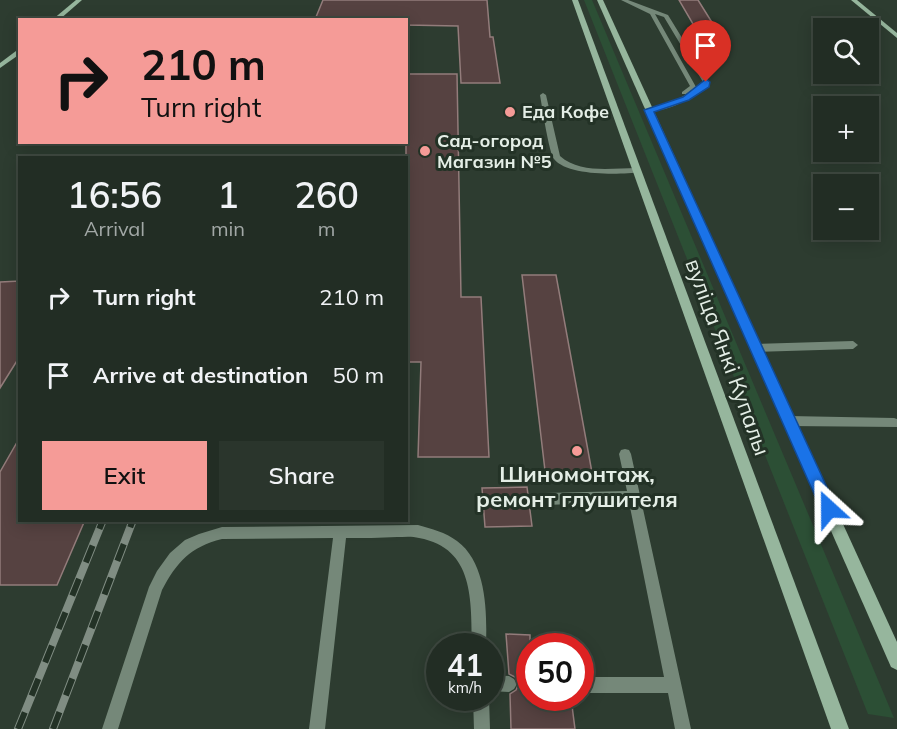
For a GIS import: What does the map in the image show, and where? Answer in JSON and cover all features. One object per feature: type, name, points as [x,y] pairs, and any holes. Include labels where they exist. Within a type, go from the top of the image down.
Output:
[{"type":"main road","points":[[58,18],[79,0]]},
{"type":"main road","name":"вуліца Янкі Купалы","points":[[575,0],[840,729]]},
{"type":"main road","name":"вуліца Янкі Купалы","points":[[600,0],[897,661]]},
{"type":"main road","points":[[854,0],[897,36]]},
{"type":"main road","points":[[0,66],[18,52]]},
{"type":"lane","points":[[624,0],[666,16],[706,82],[706,86],[686,98],[669,103]]},
{"type":"lane","points":[[635,4],[652,13],[693,87],[660,108],[649,110]]},
{"type":"lane","points":[[543,95],[556,157],[560,162],[577,168],[637,170]]},
{"type":"lane","points":[[756,348],[853,345]]},
{"type":"lane","points":[[789,422],[894,423]]},
{"type":"lane","points":[[625,454],[683,729]]},
{"type":"lane","points":[[545,499],[634,496]]},
{"type":"lane","points":[[110,729],[156,587],[166,568],[182,549],[201,537],[222,533],[418,531],[436,535],[452,543],[466,557],[473,576],[478,633]]},
{"type":"lane","points":[[317,729],[340,532]]},
{"type":"lane","points":[[504,684],[509,684]]},
{"type":"lane","points":[[594,685],[673,685]]},
{"type":"lane","points":[[481,711],[482,729]]},
{"type":"green space","points":[[584,0],[592,0],[894,718],[868,714]]},
{"type":"building","points":[[323,0],[487,0],[490,37],[493,37],[500,83],[461,83],[458,26],[408,25],[408,18],[316,17]]},
{"type":"building","points":[[679,0],[698,0],[728,48],[707,48]]},
{"type":"building","points":[[408,74],[457,74],[461,297],[481,297],[489,457],[418,457],[421,362],[408,362],[408,156],[406,156]]},
{"type":"building","points":[[522,275],[556,275],[593,478],[546,479]]},
{"type":"building","points":[[18,281],[18,359],[0,388],[0,282]]},
{"type":"building","points":[[18,440],[18,522],[84,522],[57,585],[0,585],[0,472]]},
{"type":"building","points":[[527,487],[532,526],[485,527],[482,488]]},
{"type":"building","points":[[506,634],[516,634],[516,678],[509,674]]},
{"type":"building","points":[[516,690],[516,711],[573,711],[575,729],[511,729],[510,694]]},
{"type":"railway","points":[[18,729],[102,522]]},
{"type":"railway","points":[[53,729],[132,522]]},
{"type":"place","name":"Еда Кофе","points":[[510,112]]},
{"type":"place","name":"Сад-огород Магазин №5","points":[[425,151]]},
{"type":"place","name":"Шиномонтаж, ремонт глушителя","points":[[577,451]]},
{"type":"route","points":[[706,82],[706,86],[686,98],[649,110],[829,509]]}]
